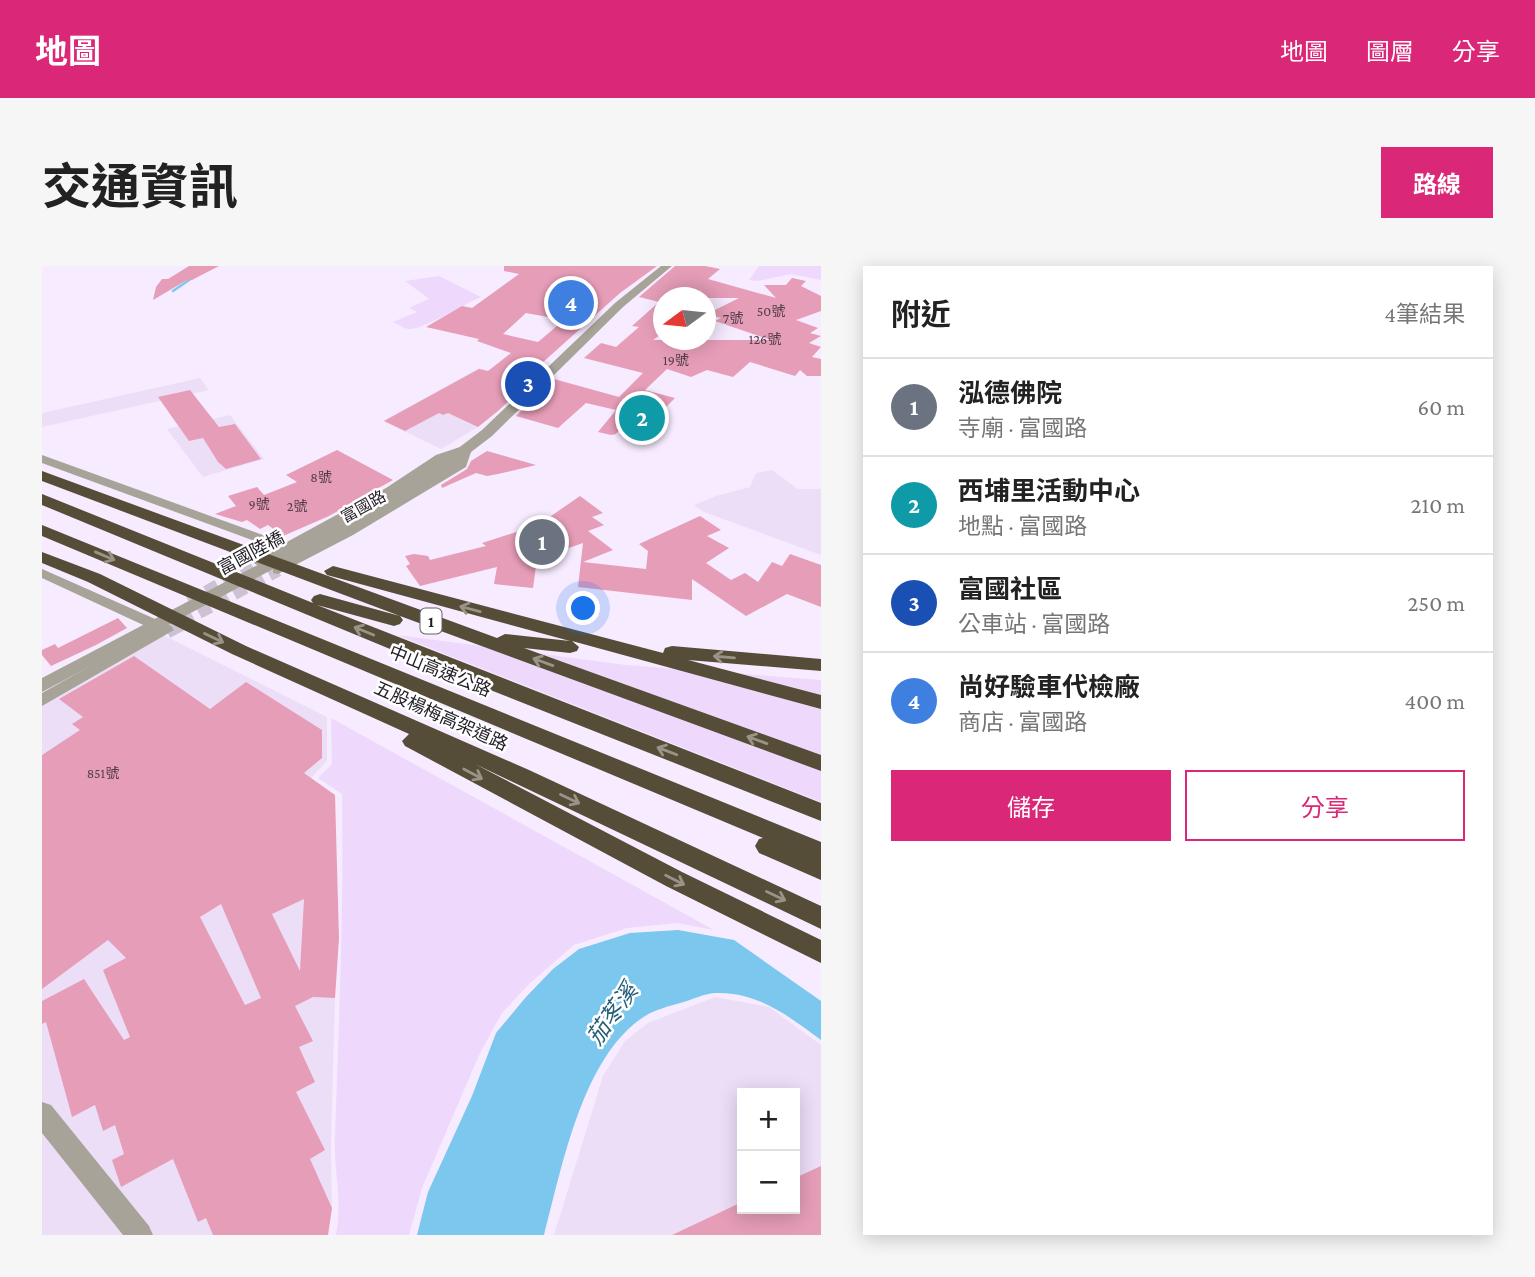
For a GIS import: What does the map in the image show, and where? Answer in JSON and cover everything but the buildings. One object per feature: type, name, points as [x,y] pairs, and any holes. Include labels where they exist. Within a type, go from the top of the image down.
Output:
[{"type":"highway","points":[[42,465],[344,575],[821,702]]},
{"type":"highway","name":"1","points":[[42,476],[821,763]]},
{"type":"highway","name":"中山高速公路","points":[[42,499],[821,813]]},
{"type":"highway","name":"中山高速公路","points":[[42,530],[821,852]]},
{"type":"highway","name":"五股楊梅高架道路","points":[[42,557],[94,578],[239,650],[534,782],[821,918]]},
{"type":"highway","points":[[217,570],[373,615],[497,639],[792,662],[821,667]]},
{"type":"highway","points":[[272,627],[821,870]]},
{"type":"highway","points":[[239,650],[674,879],[821,952]]},
{"type":"street","name":"富國路","points":[[381,506],[487,433],[598,324],[667,266]]},
{"type":"street","name":"富國路","points":[[259,562],[391,491],[440,458],[466,449]]},
{"type":"street","name":"富國路","points":[[278,570],[421,491],[462,464],[466,449]]},
{"type":"street","points":[[42,459],[306,556]]},
{"type":"street","name":"富國陸橋","points":[[152,629],[381,506]]},
{"type":"street","points":[[42,573],[152,629]]},
{"type":"street","points":[[42,687],[152,629]]},
{"type":"street","points":[[42,679],[152,629]]},
{"type":"street","points":[[42,700],[152,629]]},
{"type":"street","points":[[42,1114],[140,1235]]},
{"type":"shaded area","points":[[759,266],[821,266],[821,280],[791,274],[758,281],[749,280]]},
{"type":"shaded area","points":[[439,276],[481,297],[414,328],[405,328],[393,322],[417,312],[409,308],[429,299],[405,281]]},
{"type":"shaded area","points":[[479,368],[525,382],[478,427],[441,449],[383,421]]},
{"type":"shaded area","points":[[200,378],[209,390],[42,427],[42,413]]},
{"type":"shaded area","points":[[230,415],[264,459],[203,477],[167,429]]},
{"type":"shaded area","points":[[772,470],[798,489],[821,489],[821,555],[704,512],[694,505],[750,487],[756,473]]},
{"type":"shaded area","points":[[163,635],[327,717],[327,761],[311,778],[335,998],[332,1208],[328,1235],[42,1235],[42,705]]},
{"type":"shaded area","points":[[397,635],[626,665],[821,680],[821,802]]},
{"type":"shaded area","points":[[331,718],[714,930],[677,923],[627,928],[574,945],[530,983],[502,1013],[480,1053],[422,1188],[409,1235],[336,1235],[339,1209],[335,1147],[342,922],[342,794],[318,778],[332,764]]},
{"type":"shaded area","points":[[715,997],[769,1007],[821,1045],[821,1235],[554,1235],[603,1076],[625,1041],[648,1023]]},
{"type":"water","name":"茄苳溪","points":[[678,930],[734,940],[821,1001],[821,1040],[772,1007],[732,994],[707,994],[649,1014],[623,1034],[590,1085],[567,1147],[544,1235],[417,1235],[428,1192],[472,1096],[496,1033],[526,997],[553,969],[579,949],[630,933]]},
{"type":"waterway","points":[[173,291],[192,278]]},
{"type":"tunnel","points":[[189,602],[259,562]]},
{"type":"tunnel","points":[[181,622],[278,570]]},
{"type":"tunnel","points":[[166,630],[184,620]]},
{"type":"place","name":"尚好驗車代檢廠","points":[[571,303]]},
{"type":"place","name":"富國社區","points":[[528,384]]},
{"type":"place","name":"西埔里活動中心","points":[[642,418]]},
{"type":"place","name":"泓德佛院","points":[[542,542]]}]
